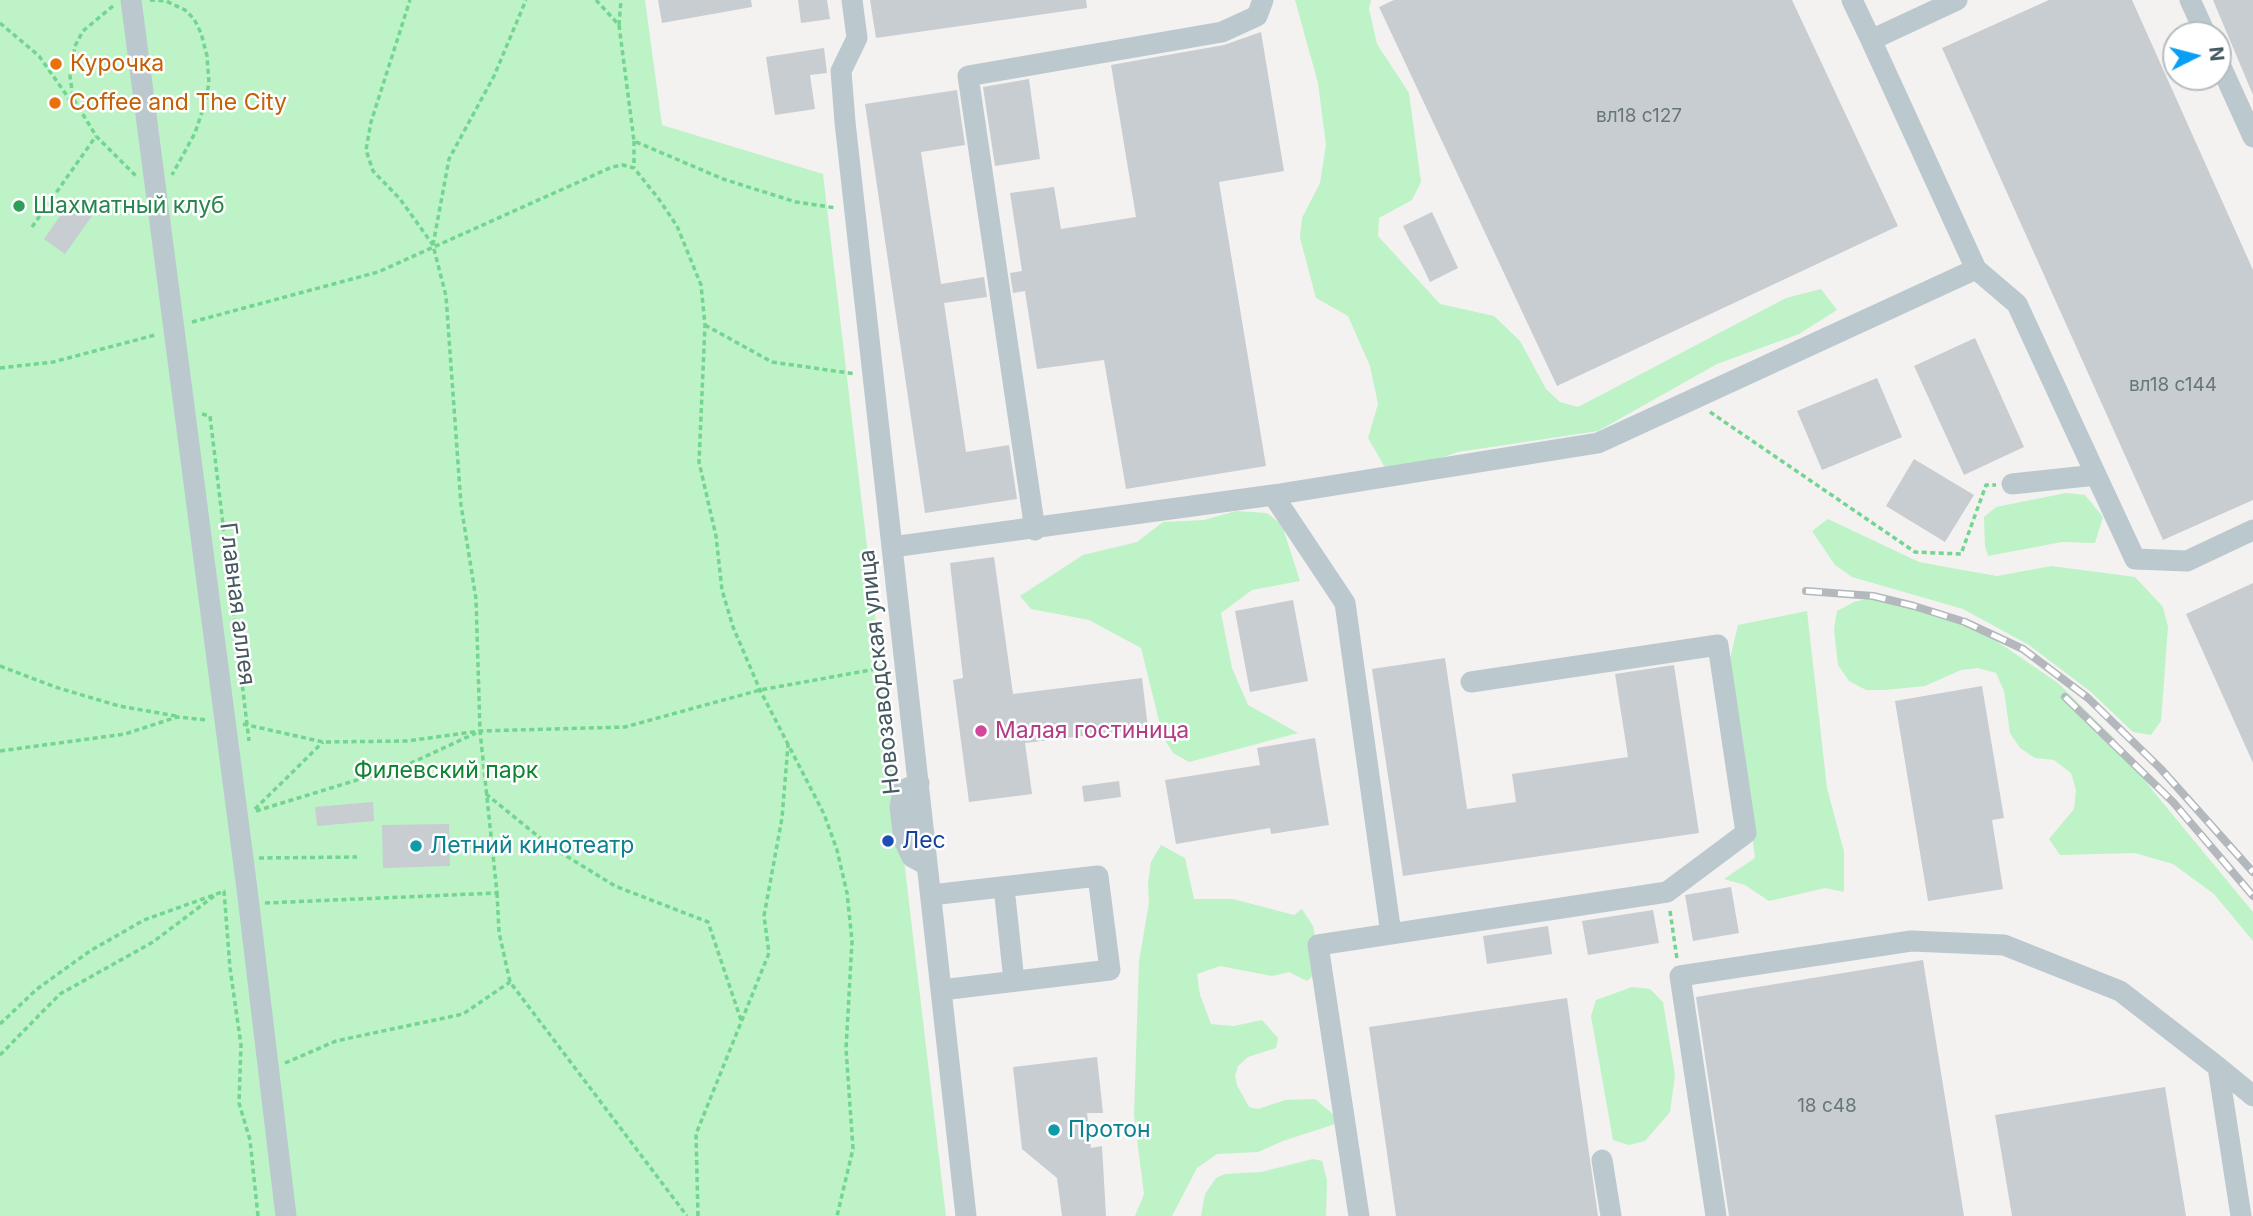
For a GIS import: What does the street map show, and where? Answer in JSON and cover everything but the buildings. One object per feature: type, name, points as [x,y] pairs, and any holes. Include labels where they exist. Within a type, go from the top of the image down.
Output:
[{"type":"street","name":"Новозаводская улица","points":[[852,0],[858,38],[841,71],[845,122],[967,1216]]},
{"type":"street","points":[[1035,530],[968,76],[1222,32],[1257,16],[1264,0]]},
{"type":"street","points":[[1852,0],[1976,269],[2017,304],[2135,559],[2187,561],[2253,530]]},
{"type":"street","points":[[1871,40],[1957,0]]},
{"type":"street","points":[[2190,0],[2200,21]]},
{"type":"street","name":"Главная аллея","points":[[126,1],[157,197],[243,859],[254,896],[286,1216]]},
{"type":"street","points":[[2232,89],[2250,124]]},
{"type":"street","points":[[892,547],[1035,530],[1273,495],[1598,443],[1976,269]]},
{"type":"street","points":[[2012,484],[2096,475]]},
{"type":"street","points":[[1273,495],[1345,603],[1391,934]]},
{"type":"street","points":[[1359,1216],[1318,945],[1667,892],[1746,834],[1718,645],[1471,682]]},
{"type":"street","points":[[931,895],[1098,876],[1110,970],[941,990]]},
{"type":"street","points":[[1004,887],[1014,981]]},
{"type":"street","points":[[1716,1216],[1680,976],[1911,941],[2004,945],[2120,991],[2253,1096]]},
{"type":"street","points":[[2218,1067],[2241,1216]]},
{"type":"street","points":[[1602,1160],[1611,1216]]},
{"type":"path","points":[[0,23],[39,56],[96,136],[157,197],[177,168],[195,132],[209,83],[204,44],[194,19],[185,10],[166,1],[148,0]]},
{"type":"path","points":[[410,0],[371,122],[366,150],[373,171],[400,200],[433,245],[446,296],[461,505],[476,599],[480,731],[499,932],[510,982],[687,1216]]},
{"type":"path","points":[[433,245],[449,159],[494,76],[526,0]]},
{"type":"path","points":[[596,0],[619,25]]},
{"type":"path","points":[[621,0],[619,25],[634,141],[634,168]]},
{"type":"path","points":[[82,118],[73,98],[70,76],[75,46],[83,31],[100,13],[126,1]]},
{"type":"path","points":[[32,228],[96,136]]},
{"type":"path","points":[[634,141],[723,179],[796,202],[827,207]]},
{"type":"path","points":[[0,368],[53,362],[174,330],[261,302],[356,280],[612,166],[623,164],[634,168],[659,198],[687,246],[701,285],[705,325],[699,462],[716,536],[722,590],[733,627],[760,690],[824,814],[837,850],[847,893],[852,941],[846,1049],[853,1149],[837,1216]]},
{"type":"path","points":[[705,325],[772,362],[873,377]]},
{"type":"path","points":[[1692,400],[1915,552],[1961,554],[1986,485],[2012,484]]},
{"type":"path","points":[[0,666],[106,702],[323,742],[407,741],[480,731],[625,727],[760,690],[867,669],[905,665]]},
{"type":"path","points":[[0,751],[125,734],[177,716]]},
{"type":"path","points":[[323,742],[251,813],[409,764],[480,731]]},
{"type":"path","points":[[698,1216],[696,1134],[769,953],[764,916],[782,818],[788,744]]},
{"type":"path","points":[[486,794],[550,846],[615,886],[708,922],[741,1020]]},
{"type":"path","points":[[243,859],[357,857]]},
{"type":"path","points":[[225,891],[230,968],[241,1045],[239,1103],[250,1140],[258,1216]]},
{"type":"path","points":[[0,1024],[37,989],[90,951],[144,920],[218,892],[254,896],[497,892]]},
{"type":"path","points":[[0,1055],[60,994],[153,942],[218,892]]},
{"type":"path","points":[[1667,892],[1680,976]]},
{"type":"path","points":[[283,1064],[336,1041],[463,1014],[510,982]]},
{"type":"green space","name":"Филевский парк","points":[[0,0],[645,0],[662,125],[823,174],[946,1216],[0,1216]]},
{"type":"green space","points":[[1295,0],[1371,0],[1369,9],[1377,44],[1409,93],[1421,182],[1412,200],[1379,218],[1378,236],[1440,304],[1494,316],[1520,341],[1546,389],[1560,402],[1578,407],[1786,298],[1821,289],[1837,310],[1799,334],[1717,364],[1598,431],[1458,452],[1405,470],[1387,471],[1368,438],[1378,404],[1370,366],[1348,316],[1316,298],[1300,238],[1302,218],[1320,183],[1326,145],[1318,83]]},
{"type":"green space","points":[[2066,493],[2085,495],[2103,517],[2095,543],[2062,542],[1988,556],[1984,517],[1996,507]]},
{"type":"green space","points":[[1236,511],[1267,513],[1282,525],[1300,581],[1252,590],[1221,613],[1232,668],[1248,705],[1298,733],[1189,762],[1173,753],[1163,737],[1141,648],[1089,620],[1031,609],[1020,596],[1083,555],[1137,542],[1163,522],[1204,520]]},
{"type":"green space","points":[[1828,519],[1919,562],[1997,576],[2051,566],[2135,577],[2163,607],[2168,627],[2161,721],[2151,735],[2133,732],[2091,692],[2029,645],[1963,609],[1852,577],[1835,565],[1812,531]]},
{"type":"green space","points":[[1878,596],[1944,612],[1973,625],[2058,683],[2115,739],[2153,791],[2253,912],[2253,941],[2214,894],[2173,864],[2135,853],[2060,855],[2049,839],[2074,809],[2076,790],[2071,773],[2054,760],[2035,758],[2020,748],[2010,733],[2004,691],[1996,673],[1978,668],[1961,670],[1925,686],[1885,690],[1866,690],[1849,681],[1838,665],[1834,629],[1837,611],[1854,602]]},
{"type":"green space","points":[[1807,611],[1827,788],[1844,852],[1844,892],[1825,888],[1769,901],[1745,885],[1724,879],[1755,858],[1730,659],[1738,625]]},
{"type":"green space","points":[[1161,845],[1185,858],[1194,899],[1233,899],[1294,915],[1302,909],[1313,926],[1319,955],[1315,974],[1307,981],[1289,972],[1272,976],[1220,966],[1197,974],[1200,995],[1211,1024],[1234,1026],[1262,1020],[1278,1038],[1276,1048],[1248,1057],[1238,1066],[1235,1076],[1237,1085],[1249,1107],[1258,1109],[1285,1100],[1315,1099],[1334,1115],[1335,1124],[1258,1152],[1217,1154],[1197,1168],[1172,1216],[1135,1216],[1144,1194],[1134,1115],[1139,961],[1149,903],[1151,862]]},
{"type":"green space","points":[[1632,987],[1650,989],[1663,1002],[1675,1075],[1670,1112],[1645,1141],[1629,1145],[1613,1140],[1591,1016],[1596,1000]]},
{"type":"green space","points":[[1313,1159],[1322,1161],[1327,1180],[1326,1216],[1201,1216],[1205,1194],[1216,1178],[1225,1174],[1261,1172]]},
{"type":"railway","points":[[1806,591],[1873,596],[1914,606],[1965,622],[2023,649],[2088,698],[2160,768],[2253,872]]},
{"type":"railway","points":[[2065,697],[2173,802],[2253,896]]},
{"type":"place","name":"Курочка","points":[[56,64]]},
{"type":"place","name":"Coffee and The City","points":[[55,103]]},
{"type":"place","name":"Шахматный клуб","points":[[19,206]]},
{"type":"place","name":"Малая гостиница","points":[[981,731]]},
{"type":"place","name":"Лес","points":[[888,841]]},
{"type":"place","name":"Летний кинотеатр","points":[[416,846]]},
{"type":"place","name":"Протон","points":[[1054,1130]]}]
